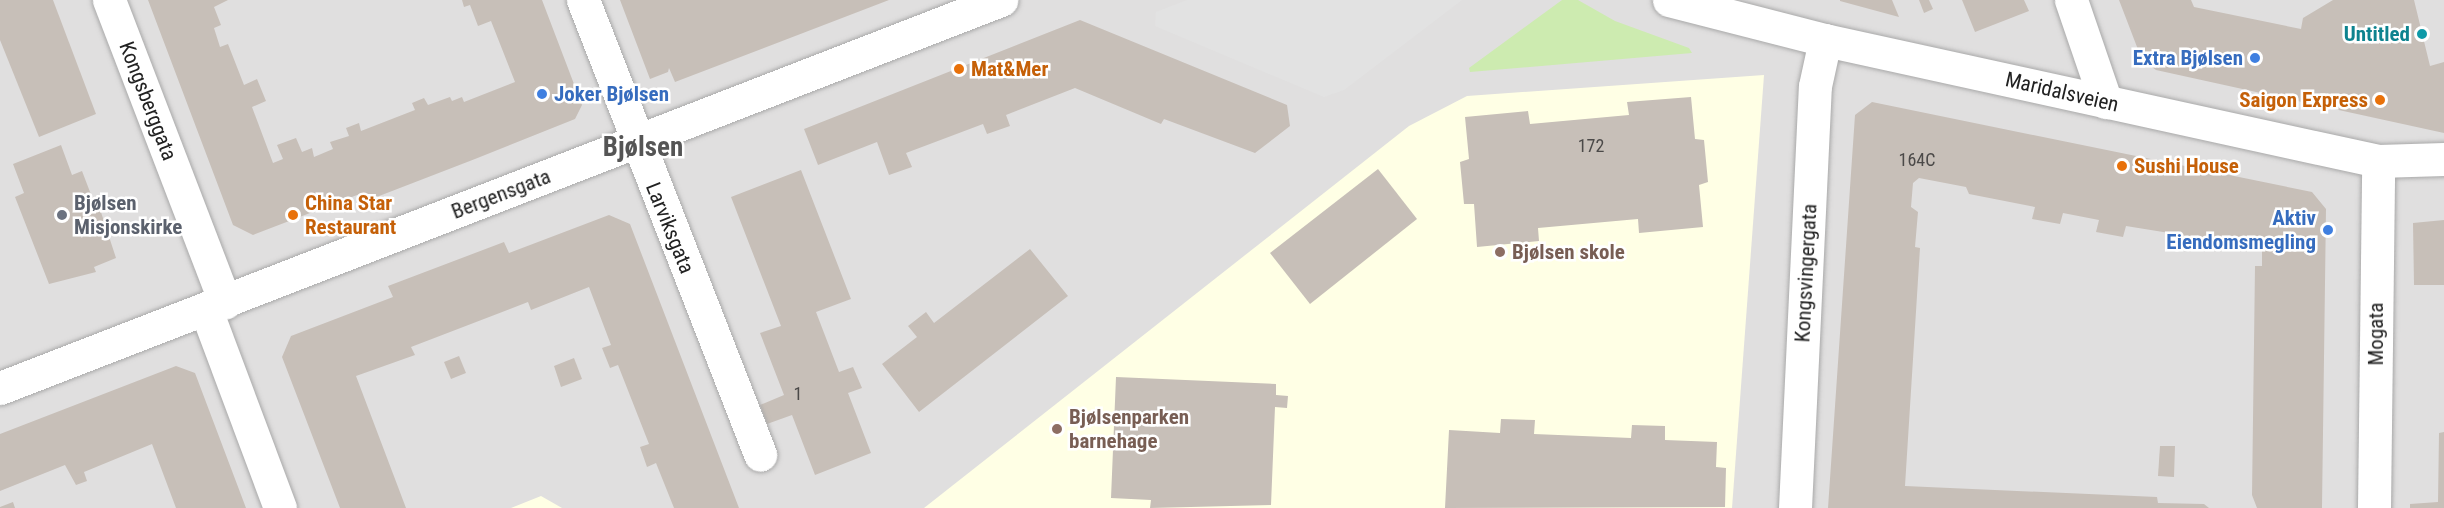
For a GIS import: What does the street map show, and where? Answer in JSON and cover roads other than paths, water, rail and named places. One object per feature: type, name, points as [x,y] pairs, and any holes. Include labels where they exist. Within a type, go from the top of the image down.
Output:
[{"type":"street","name":"Kongsberggata","points":[[109,0],[216,306],[280,508]]},
{"type":"street","name":"Larviksgata","points":[[583,0],[760,456]]},
{"type":"street","name":"Bergensgata","points":[[0,388],[1001,0]]},
{"type":"street","points":[[2071,0],[2106,102]]},
{"type":"street","name":"Maridalsveien","points":[[1677,1],[1825,40],[2378,161],[2444,159]]},
{"type":"street","name":"Kongsvingergata","points":[[1795,508],[1815,86],[1825,40]]},
{"type":"street","name":"Mogata","points":[[2374,508],[2378,161]]},
{"type":"place","name":"Untitled","points":[[2422,34]]},
{"type":"place","name":"Extra Bjølsen","points":[[2255,58]]},
{"type":"place","name":"Mat&Mer","points":[[959,69]]},
{"type":"place","name":"Joker Bjølsen","points":[[542,94]]},
{"type":"place","name":"Saigon Express","points":[[2380,100]]},
{"type":"place","name":"Sushi House","points":[[2122,166]]},
{"type":"place","name":"Bjølsen Misjonskirke","points":[[62,215]]},
{"type":"place","name":"China Star Restaurant","points":[[293,215]]},
{"type":"place","name":"Aktiv Eiendomsmegling","points":[[2328,230]]},
{"type":"place","name":"Bjølsen skole","points":[[1500,252]]},
{"type":"place","name":"Bjølsenparken barnehage","points":[[1057,429]]},
{"type":"district","name":"Bjølsen","points":[[643,148]]}]
